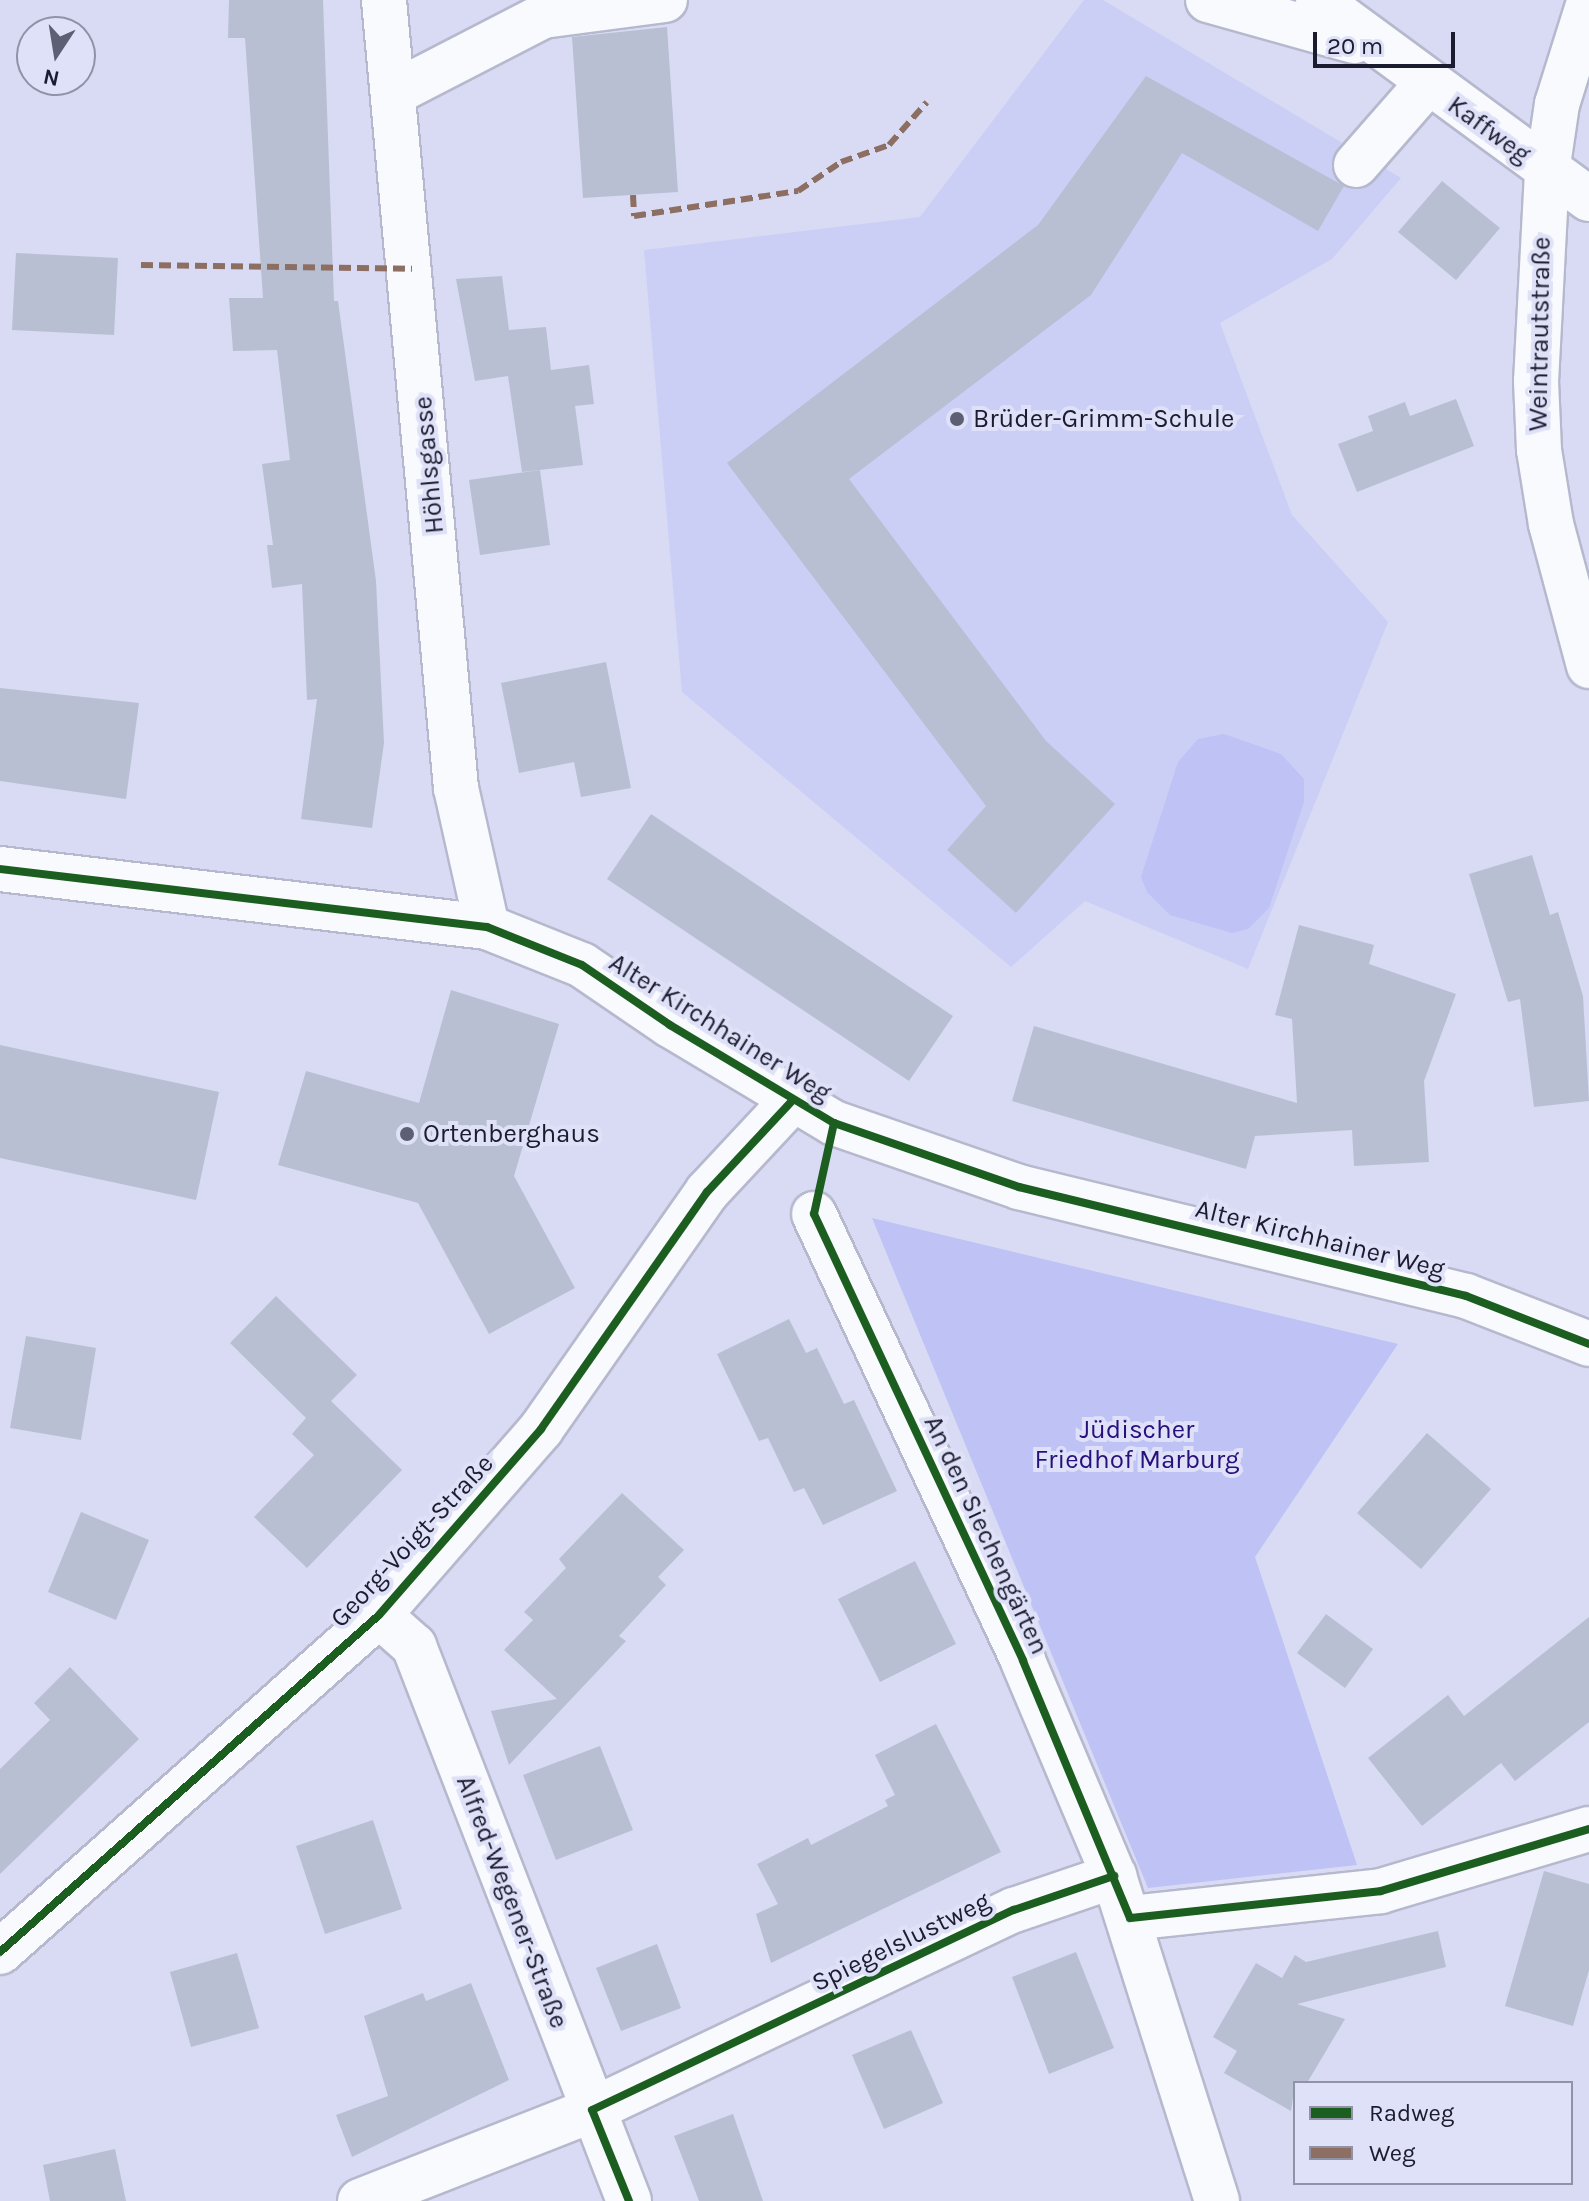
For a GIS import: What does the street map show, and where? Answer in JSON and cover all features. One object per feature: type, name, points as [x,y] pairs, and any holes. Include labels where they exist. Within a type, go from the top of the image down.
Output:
[{"type":"street","name":"Höhlsgasse","points":[[384,0],[456,788],[487,927]]},
{"type":"street","points":[[394,93],[543,16],[665,0]]},
{"type":"street","points":[[1208,0],[1379,49]]},
{"type":"street","name":"Kaffweg","points":[[1318,0],[1379,49],[1547,172],[1589,199]]},
{"type":"street","name":"Weintrautstraße","points":[[1589,2],[1557,104],[1547,172],[1536,314],[1539,450],[1551,524],[1589,666]]},
{"type":"street","points":[[1356,165],[1427,84]]},
{"type":"street","name":"Alter Kirchhainer Weg","points":[[0,869],[487,927],[582,965],[792,1101],[834,1123],[1019,1187],[1466,1296],[1589,1344]]},
{"type":"street","name":"Georg-Voigt-Straße","points":[[0,1952],[379,1615],[541,1429],[707,1192],[792,1101]]},
{"type":"street","name":"An den Siechengärten","points":[[814,1214],[1023,1661],[1114,1876]]},
{"type":"street","name":"Alfred-Wegener-Straße","points":[[379,1615],[414,1646],[629,2201]]},
{"type":"street","points":[[1130,1918],[1381,1891],[1589,1829]]},
{"type":"street","points":[[1114,1876],[1130,1918],[1217,2201]]},
{"type":"street","name":"Spiegelslustweg","points":[[360,2201],[592,2110],[1014,1910],[1114,1876]]},
{"type":"shaded area","name":"Brüder-Grimm-Schule","points":[[1084,0],[1103,0],[1401,178],[1332,259],[1220,323],[1292,515],[1388,622],[1248,969],[1085,901],[1011,967],[682,692],[644,250],[920,217]]},
{"type":"green space","points":[[1224,734],[1281,754],[1304,779],[1304,802],[1269,908],[1248,929],[1232,933],[1170,915],[1147,892],[1141,877],[1178,762],[1198,739]]},
{"type":"green space","name":"Jüdischer Friedhof Marburg","points":[[872,1218],[1398,1344],[1255,1557],[1357,1865],[1148,1888]]},
{"type":"building","points":[[229,0],[323,0],[334,301],[338,301],[376,581],[384,743],[372,828],[301,819],[317,699],[307,700],[302,584],[272,588],[267,545],[273,545],[262,464],[290,460],[277,350],[233,351],[229,298],[263,298],[245,38],[228,38]]},
{"type":"building","points":[[667,27],[678,192],[583,198],[572,37]]},
{"type":"building","points":[[1146,76],[1344,186],[1318,231],[1182,153],[1091,295],[849,479],[1046,741],[1115,804],[1016,913],[947,850],[986,806],[727,463],[1038,225]]},
{"type":"building","points":[[1442,181],[1500,228],[1456,280],[1398,232]]},
{"type":"building","points":[[16,253],[118,258],[114,335],[12,330]]},
{"type":"building","points":[[502,276],[509,330],[546,327],[551,370],[589,365],[594,404],[575,406],[583,465],[522,472],[508,376],[475,381],[456,279]]},
{"type":"building","points":[[1456,399],[1474,446],[1357,492],[1338,444],[1373,431],[1368,416],[1405,402],[1410,416]]},
{"type":"building","points":[[540,470],[550,545],[480,555],[469,480]]},
{"type":"building","points":[[606,662],[631,788],[581,797],[574,762],[519,773],[501,683]]},
{"type":"building","points":[[0,688],[139,703],[126,799],[0,781]]},
{"type":"building","points":[[651,814],[953,1016],[909,1081],[607,879]]},
{"type":"building","points":[[1532,855],[1550,915],[1558,912],[1583,996],[1589,1101],[1534,1107],[1520,999],[1508,1002],[1469,874]]},
{"type":"building","points":[[1299,925],[1374,945],[1369,964],[1456,994],[1424,1081],[1429,1162],[1354,1166],[1352,1130],[1255,1136],[1246,1169],[1012,1101],[1034,1026],[1297,1103],[1292,1019],[1275,1015]]},
{"type":"building","name":"Ortenberghaus","points":[[451,990],[559,1024],[514,1176],[575,1288],[489,1334],[418,1203],[278,1165],[306,1071],[419,1103]]},
{"type":"building","points":[[0,1045],[219,1092],[196,1200],[0,1158]]},
{"type":"building","points":[[276,1296],[357,1375],[331,1401],[402,1470],[307,1568],[254,1517],[314,1455],[292,1434],[306,1418],[230,1343]]},
{"type":"building","points":[[789,1319],[806,1353],[817,1348],[844,1404],[854,1400],[897,1491],[823,1525],[804,1488],[794,1492],[768,1438],[759,1441],[717,1354]]},
{"type":"building","points":[[26,1336],[96,1348],[81,1440],[10,1428]]},
{"type":"building","points":[[1427,1433],[1491,1489],[1421,1569],[1357,1513]]},
{"type":"building","points":[[622,1493],[684,1550],[658,1577],[666,1585],[619,1636],[626,1641],[509,1765],[491,1711],[557,1699],[504,1650],[533,1620],[524,1612],[566,1568],[559,1559]]},
{"type":"building","points":[[81,1512],[149,1540],[116,1620],[48,1592]]},
{"type":"building","points":[[915,1561],[956,1644],[880,1682],[838,1599]]},
{"type":"building","points":[[1326,1614],[1373,1649],[1345,1688],[1297,1653]]},
{"type":"building","points":[[1589,1617],[1589,1722],[1515,1781],[1501,1763],[1422,1826],[1368,1758],[1448,1695],[1464,1716]]},
{"type":"building","points":[[70,1667],[139,1739],[0,1874],[0,1769],[50,1720],[34,1703]]},
{"type":"building","points":[[936,1724],[1001,1852],[771,1963],[756,1914],[778,1904],[757,1864],[808,1838],[811,1845],[888,1806],[885,1800],[895,1795],[875,1755]]},
{"type":"building","points":[[600,1746],[633,1830],[556,1860],[523,1775]]},
{"type":"building","points":[[373,1820],[402,1909],[325,1934],[296,1846]]},
{"type":"building","points":[[1544,1871],[1589,1884],[1589,1970],[1573,2026],[1505,2006]]},
{"type":"building","points":[[1438,1931],[1446,1967],[1297,2004],[1345,2019],[1308,2081],[1293,2081],[1291,2111],[1224,2073],[1237,2051],[1213,2037],[1256,1963],[1282,1978],[1295,1955],[1306,1962]]},
{"type":"building","points":[[657,1944],[681,2008],[621,2031],[596,1968]]},
{"type":"building","points":[[1076,1952],[1114,2048],[1049,2074],[1012,1977]]},
{"type":"building","points":[[237,1953],[259,2028],[191,2047],[170,1972]]},
{"type":"building","points":[[471,1983],[509,2080],[352,2157],[336,2115],[388,2096],[364,2016],[423,1993],[426,2001]]},
{"type":"building","points":[[911,2030],[943,2103],[884,2129],[852,2055]]},
{"type":"building","points":[[733,2114],[763,2201],[699,2201],[674,2136]]},
{"type":"building","points":[[115,2149],[126,2201],[50,2201],[43,2165]]},
{"type":"marked path","points":[[633,195],[634,216],[798,191],[841,162],[889,145],[927,102]]},
{"type":"marked path","points":[[141,265],[412,269]]},
{"type":"cycle path","points":[[0,869],[487,927],[582,965],[670,1025],[834,1123],[1019,1187],[1466,1296],[1589,1344]]},
{"type":"cycle path","points":[[0,1952],[379,1615],[541,1429],[707,1192],[792,1101]]},
{"type":"cycle path","points":[[834,1123],[814,1214],[1023,1661],[1130,1918],[1381,1891],[1589,1829]]},
{"type":"cycle path","points":[[629,2201],[592,2110],[1014,1910],[1114,1876]]},
{"type":"place","name":"Brüder-Grimm-Schule","points":[[957,419]]},
{"type":"place","name":"Ortenberghaus","points":[[407,1134]]}]
